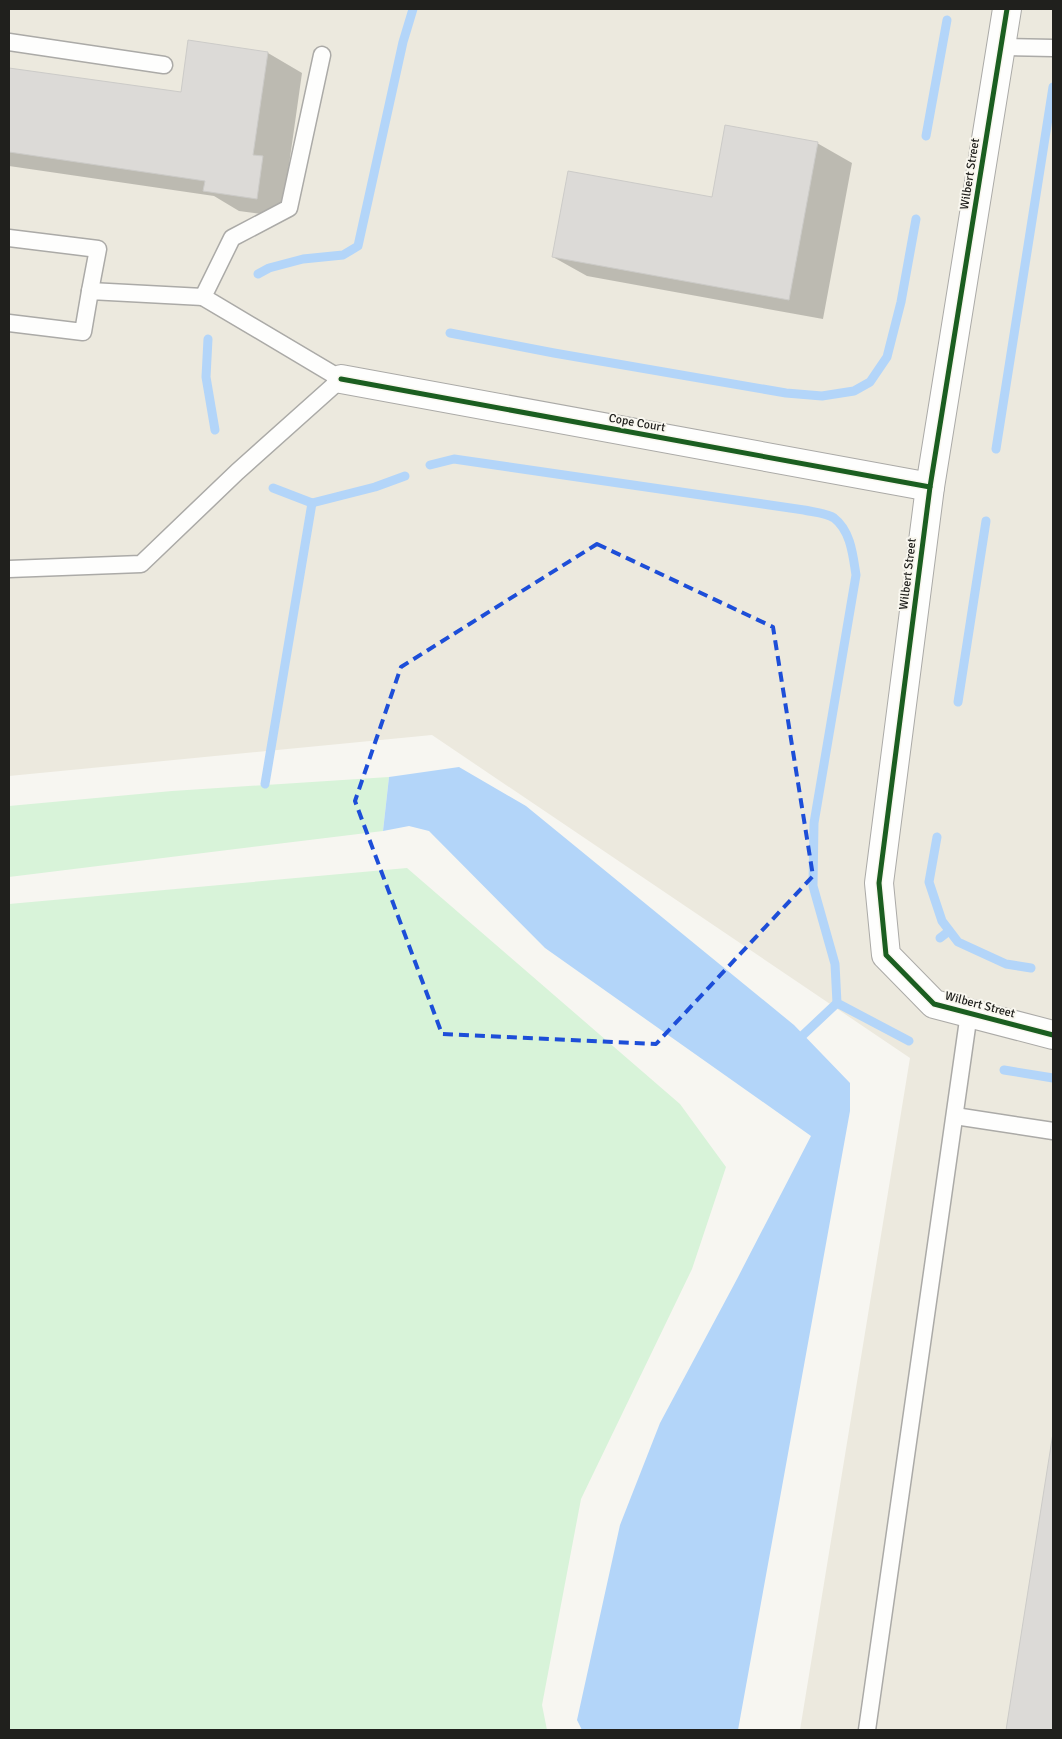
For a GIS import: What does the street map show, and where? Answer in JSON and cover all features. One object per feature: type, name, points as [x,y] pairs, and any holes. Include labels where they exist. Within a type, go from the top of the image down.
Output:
[{"type":"street","name":"Wilbert Street","points":[[1007,9],[930,487],[879,883],[886,955],[934,1004],[1053,1036]]},
{"type":"street","name":"Cope Court","points":[[341,379],[930,487]]},
{"type":"lane","points":[[9,42],[164,66]]},
{"type":"lane","points":[[1000,47],[1053,48]]},
{"type":"lane","points":[[202,296],[232,238],[289,208],[322,56]]},
{"type":"lane","points":[[9,238],[98,250],[83,332],[9,323]]},
{"type":"lane","points":[[9,569],[141,564],[237,472],[341,379],[202,296],[90,291]]},
{"type":"lane","points":[[867,1730],[969,1013]]},
{"type":"lane","points":[[955,1116],[1053,1131]]},
{"type":"highlighted area","points":[[597,544],[773,627],[813,876],[656,1044],[442,1034],[355,801],[401,667]]},
{"type":"shaded area","points":[[9,9],[1053,9],[1053,1730],[800,1730],[910,1058],[432,735],[9,776]]},
{"type":"green space","points":[[389,777],[383,831],[9,877],[9,806],[172,791]]},
{"type":"green space","points":[[407,868],[680,1104],[726,1167],[692,1269],[581,1499],[542,1705],[547,1730],[9,1730],[9,904]]},
{"type":"water","points":[[459,767],[526,806],[794,1025],[850,1083],[850,1111],[738,1730],[582,1730],[577,1720],[620,1525],[660,1423],[811,1136],[545,948],[429,831],[409,826],[383,831],[389,777]]},
{"type":"building","points":[[188,40],[268,52],[253,155],[263,156],[257,199],[203,191],[205,181],[9,152],[9,68],[181,92]]},
{"type":"building","points":[[725,125],[818,142],[789,300],[552,257],[568,171],[712,197]]},
{"type":"building","points":[[1053,1433],[1053,1730],[1006,1730]]},
{"type":"waterway","points":[[258,274],[269,268],[303,259],[343,255],[358,246],[403,42],[413,9]]},
{"type":"waterway","points":[[926,136],[947,20]]},
{"type":"waterway","points":[[996,449],[1053,87]]},
{"type":"waterway","points":[[450,333],[786,393],[822,396],[854,391],[870,382],[887,357],[901,302],[916,219]]},
{"type":"waterway","points":[[208,339],[206,377],[215,430]]},
{"type":"waterway","points":[[430,465],[454,459],[804,510],[828,515],[840,523],[848,537],[856,575],[814,823],[813,886],[835,964],[837,1003],[909,1041]]},
{"type":"waterway","points":[[273,488],[312,503],[375,487],[405,476]]},
{"type":"waterway","points":[[265,784],[312,503]]},
{"type":"waterway","points":[[958,702],[986,521]]},
{"type":"waterway","points":[[937,837],[929,882],[942,921],[958,942],[1006,964],[1031,968]]},
{"type":"waterway","points":[[940,938],[949,931]]},
{"type":"waterway","points":[[803,1035],[837,1003]]},
{"type":"waterway","points":[[1004,1070],[1053,1078]]},
{"type":"cycle path","points":[[1007,9],[930,487],[879,883],[886,955],[934,1004],[1053,1035]]},
{"type":"cycle path","points":[[341,379],[930,487]]}]
